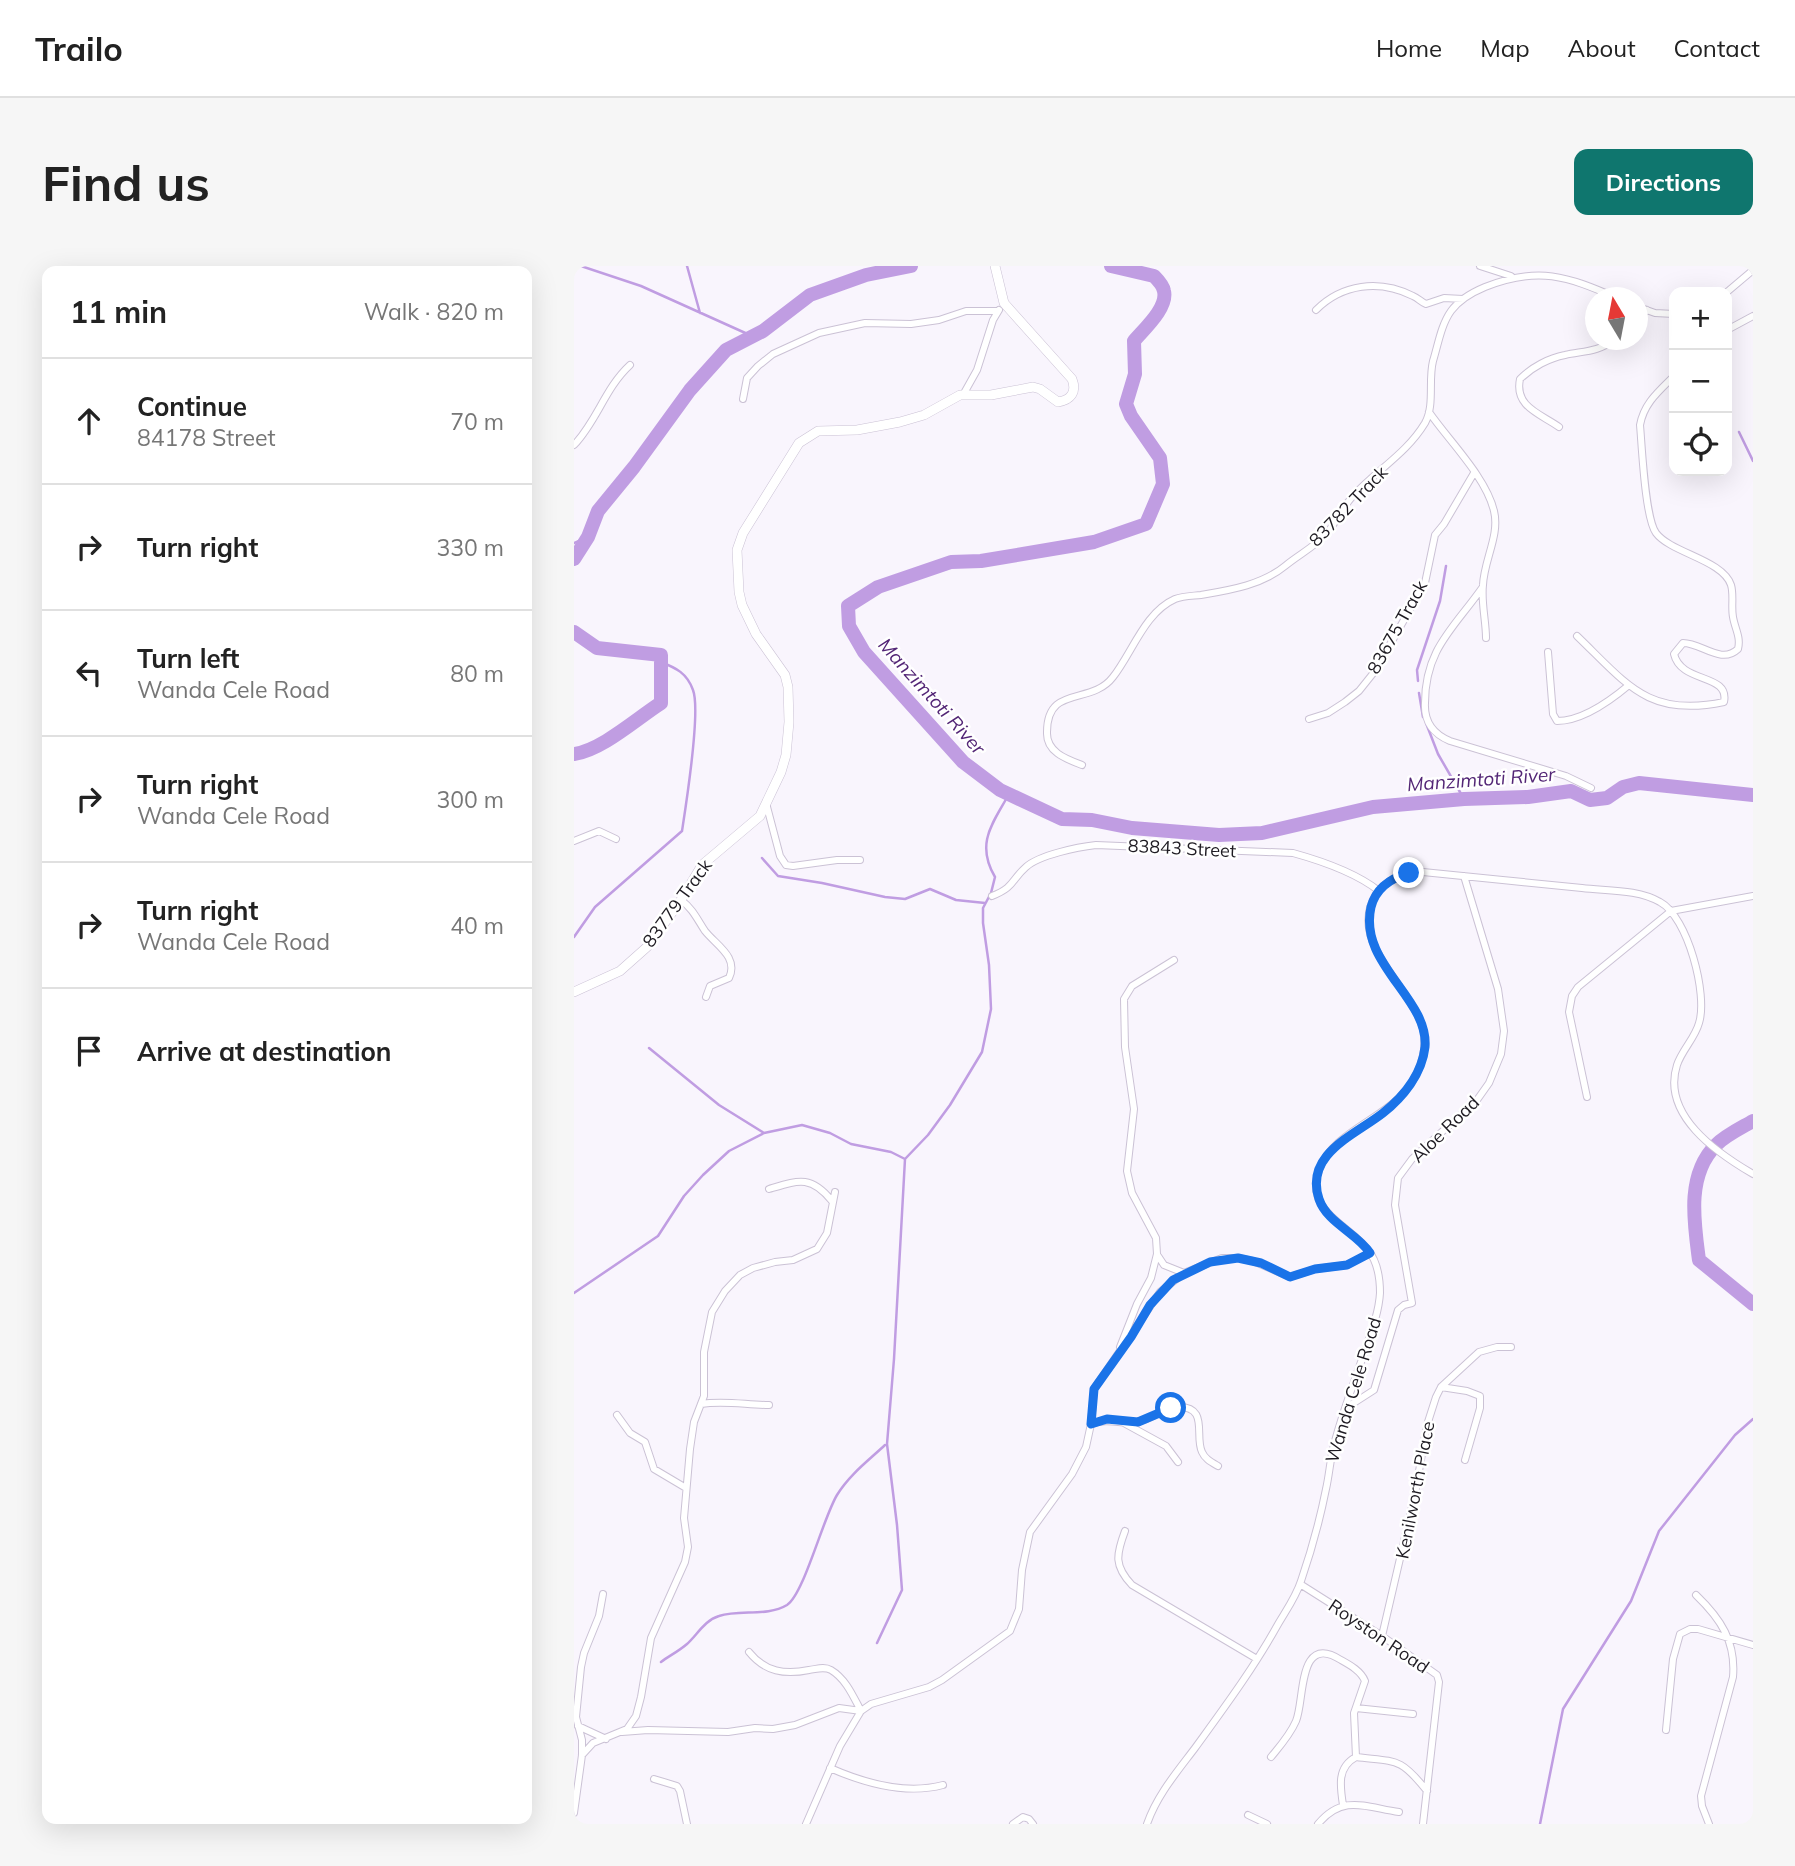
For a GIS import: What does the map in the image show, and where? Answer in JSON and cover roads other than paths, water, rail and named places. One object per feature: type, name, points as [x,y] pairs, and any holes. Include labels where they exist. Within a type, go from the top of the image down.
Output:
[{"type":"street","name":"83779 Track","points":[[574,992],[606,978],[635,960],[681,900],[702,865],[760,816],[781,772],[786,755],[789,722],[788,687],[785,675],[752,627],[742,605],[737,558],[743,533],[790,454],[806,437],[818,431],[857,430],[900,422],[924,415],[954,397],[991,395],[1033,387],[1058,402],[1067,400],[1074,390],[1072,379],[1067,373],[1001,307],[995,266]]},
{"type":"street","points":[[1480,266],[1513,276]]},
{"type":"street","points":[[1732,288],[1753,270]]},
{"type":"street","points":[[1316,310],[1334,294],[1367,285],[1407,294],[1426,304],[1444,298],[1463,299],[1513,276],[1535,274],[1562,277],[1591,287]]},
{"type":"street","name":"83782 Track","points":[[1082,765],[1062,756],[1049,745],[1048,721],[1055,705],[1066,698],[1105,686],[1152,618],[1174,600],[1263,580],[1321,538],[1356,493],[1413,440],[1429,412],[1433,364],[1447,319],[1463,299]]},
{"type":"street","points":[[963,395],[977,370],[993,320],[1001,307]]},
{"type":"street","points":[[743,399],[747,378],[758,366],[773,354],[819,333],[865,323],[911,324],[939,320],[966,311],[1001,307]]},
{"type":"street","points":[[1648,310],[1669,313]]},
{"type":"street","points":[[1732,327],[1753,316]]},
{"type":"street","points":[[1559,427],[1524,405],[1519,393],[1520,379],[1552,359],[1594,350]]},
{"type":"street","points":[[574,445],[590,425],[616,378],[630,365]]},
{"type":"street","points":[[1577,636],[1644,697],[1664,705],[1706,706],[1724,702],[1722,688],[1715,682],[1683,671],[1675,661],[1674,654],[1683,643],[1694,643],[1715,654],[1726,656],[1734,653],[1740,644],[1733,616],[1732,587],[1716,569],[1657,534],[1650,519],[1640,425],[1646,405],[1669,381]]},
{"type":"street","points":[[1429,412],[1487,493],[1495,520],[1482,588],[1486,638]]},
{"type":"street","name":"83675 Track","points":[[1308,719],[1328,713],[1345,702],[1359,691],[1375,671],[1425,583],[1435,535],[1474,473]]},
{"type":"street","points":[[1482,588],[1443,639],[1426,673],[1424,710],[1432,729],[1440,737],[1450,741],[1566,776],[1591,788]]},
{"type":"street","points":[[1548,652],[1553,714],[1557,720],[1578,716],[1599,706],[1629,685]]},
{"type":"street","points":[[766,803],[780,856],[786,865],[860,860]]},
{"type":"street","points":[[574,841],[599,831],[616,839]]},
{"type":"street","name":"83843 Street","points":[[992,896],[1012,885],[1031,864],[1075,848],[1096,845],[1293,853],[1308,856],[1378,891]]},
{"type":"street","points":[[806,1824],[830,1768],[860,1711],[871,1704],[929,1687],[1010,1631],[1019,1609],[1022,1570],[1030,1532],[1076,1466],[1086,1447],[1094,1389],[1160,1292],[1184,1273],[1222,1258],[1261,1263],[1285,1275],[1295,1276],[1315,1269],[1347,1265],[1370,1253],[1329,1215],[1319,1201],[1317,1184],[1319,1171],[1328,1153],[1345,1137],[1383,1113],[1412,1082],[1425,1048],[1423,1031],[1416,1014],[1374,948],[1369,915],[1373,899],[1392,879],[1409,873],[1464,876],[1627,892],[1661,902],[1671,911],[1685,934],[1701,994],[1700,1020],[1676,1069],[1675,1088],[1678,1102],[1684,1116],[1699,1134],[1735,1164],[1753,1174]]},
{"type":"street","name":"Aloe Road","points":[[1346,1409],[1374,1390],[1398,1310],[1412,1303],[1395,1205],[1398,1178],[1412,1158],[1477,1100],[1489,1083],[1502,1054],[1504,1031],[1497,989],[1464,876]]},
{"type":"street","points":[[1587,1097],[1569,1012],[1572,996],[1578,987],[1671,911],[1753,896]]},
{"type":"street","points":[[681,900],[691,907],[730,961],[729,978],[710,986],[706,998]]},
{"type":"street","points":[[1118,1353],[1137,1304],[1151,1278],[1157,1254],[1156,1238],[1132,1193],[1127,1171],[1134,1109],[1125,1047],[1124,999],[1132,986],[1174,960]]},
{"type":"street","points":[[769,1189],[810,1182],[832,1201]]},
{"type":"street","points":[[582,1755],[593,1743],[622,1732],[632,1724],[639,1709],[651,1639],[687,1555],[684,1518],[692,1431],[705,1388],[704,1352],[716,1302],[732,1282],[747,1271],[775,1262],[793,1261],[817,1249],[827,1233],[835,1192]]},
{"type":"street","name":"Wanda Cele Road","points":[[1147,1824],[1161,1794],[1257,1659],[1300,1584],[1327,1487],[1332,1450],[1373,1325],[1380,1294],[1379,1276],[1370,1253]]},
{"type":"street","points":[[1157,1254],[1164,1265],[1184,1273]]},
{"type":"street","name":"Kenilworth Place","points":[[1382,1636],[1415,1494],[1427,1425],[1441,1387],[1479,1352],[1497,1347],[1511,1347]]},
{"type":"street","points":[[1441,1387],[1480,1396],[1480,1408],[1465,1460]]},
{"type":"street","points":[[701,1404],[719,1402],[769,1405]]},
{"type":"street","points":[[1091,1424],[1107,1419],[1138,1422],[1175,1407],[1190,1410],[1199,1419],[1199,1442],[1203,1455],[1218,1466]]},
{"type":"street","points":[[617,1415],[630,1433],[645,1442],[654,1469],[686,1488]]},
{"type":"street","points":[[1119,1420],[1166,1446],[1178,1462]]},
{"type":"street","points":[[1125,1531],[1117,1556],[1121,1570],[1132,1585],[1257,1659]]},
{"type":"street","name":"Royston Road","points":[[1300,1584],[1432,1670],[1439,1682],[1423,1824]]},
{"type":"street","points":[[574,1813],[576,1782],[582,1755],[582,1740],[576,1722],[583,1657],[597,1624],[603,1594]]},
{"type":"street","points":[[1696,1595],[1711,1609],[1729,1639],[1734,1662],[1733,1677],[1701,1796],[1709,1824]]},
{"type":"street","points":[[1666,1730],[1673,1659],[1681,1634],[1685,1630],[1698,1629],[1753,1645]]},
{"type":"street","points":[[749,1652],[761,1665],[779,1672],[821,1668],[832,1670],[852,1692],[860,1711]]},
{"type":"street","points":[[1271,1758],[1296,1721],[1306,1665],[1320,1654],[1329,1654],[1363,1675],[1364,1686],[1356,1708],[1356,1757]]},
{"type":"street","points":[[622,1732],[728,1732],[755,1728],[773,1729],[795,1725],[839,1708],[860,1711]]},
{"type":"street","points":[[1356,1708],[1413,1714]]},
{"type":"street","points":[[576,1722],[606,1739]]},
{"type":"street","points":[[1343,1805],[1340,1778],[1346,1764],[1356,1757],[1403,1764],[1427,1791]]},
{"type":"street","points":[[830,1768],[862,1782],[925,1790],[943,1785]]},
{"type":"street","points":[[653,1779],[677,1786],[687,1824]]},
{"type":"street","points":[[1318,1824],[1326,1814],[1343,1805],[1399,1812]]},
{"type":"street","points":[[1248,1815],[1267,1824]]},
{"type":"street","points":[[1013,1824],[1025,1817],[1033,1824]]},
{"type":"waterway","points":[[581,266],[641,286],[752,336]]},
{"type":"waterway","points":[[687,266],[700,313]]},
{"type":"waterway","name":"Manzimtoti River","points":[[574,559],[588,537],[598,511],[690,390],[726,350],[763,331],[810,295],[866,275],[911,266]]},
{"type":"waterway","name":"Manzimtoti River","points":[[1111,266],[1154,276],[1164,291],[1159,311],[1134,341],[1135,374],[1126,404],[1131,416],[1160,458],[1163,484],[1146,524],[1094,542],[981,561],[951,562],[878,587],[848,606],[849,626],[864,652],[963,762],[1000,790],[1062,819],[1219,835],[1262,833],[1373,807],[1464,799],[1528,797],[1571,791],[1590,800],[1607,798],[1623,787],[1639,783],[1753,795]]},
{"type":"waterway","name":"Manzimtoti River","points":[[1134,266],[1135,271]]},
{"type":"waterway","points":[[1739,432],[1753,461]]},
{"type":"waterway","points":[[574,543],[588,537]]},
{"type":"waterway","points":[[1418,681],[1417,670],[1440,601],[1446,566]]},
{"type":"waterway","name":"Manzimtoti River","points":[[574,632],[597,648],[661,655],[661,703],[596,747],[574,754]]},
{"type":"waterway","points":[[574,937],[595,907],[682,831],[692,759],[695,701],[691,684],[684,675],[661,662]]},
{"type":"waterway","points":[[1419,693],[1423,717]]},
{"type":"waterway","points":[[1426,723],[1438,754],[1464,799]]},
{"type":"waterway","points":[[877,1643],[902,1590],[887,1444],[905,1159],[928,1135],[950,1105],[982,1052],[991,1009],[983,908],[995,877],[986,854],[986,843],[992,824],[1009,794]]},
{"type":"waterway","points":[[762,858],[778,876],[885,897],[905,899],[930,889],[956,900],[985,903]]},
{"type":"waterway","points":[[649,1048],[719,1105],[764,1133]]},
{"type":"waterway","name":"Manzimtoti River","points":[[1753,1121],[1724,1138],[1706,1157],[1700,1170],[1694,1200],[1699,1260],[1753,1304]]},
{"type":"waterway","points":[[574,1293],[658,1236],[684,1196],[703,1175],[729,1151],[764,1133],[802,1125],[830,1133],[851,1144],[891,1152],[905,1159]]},
{"type":"waterway","points":[[1540,1824],[1563,1709],[1631,1601],[1659,1531],[1735,1435],[1753,1419]]},
{"type":"waterway","points":[[661,1662],[687,1644],[714,1618],[727,1614],[771,1611],[787,1605],[807,1571],[837,1495],[853,1474],[885,1445]]}]
